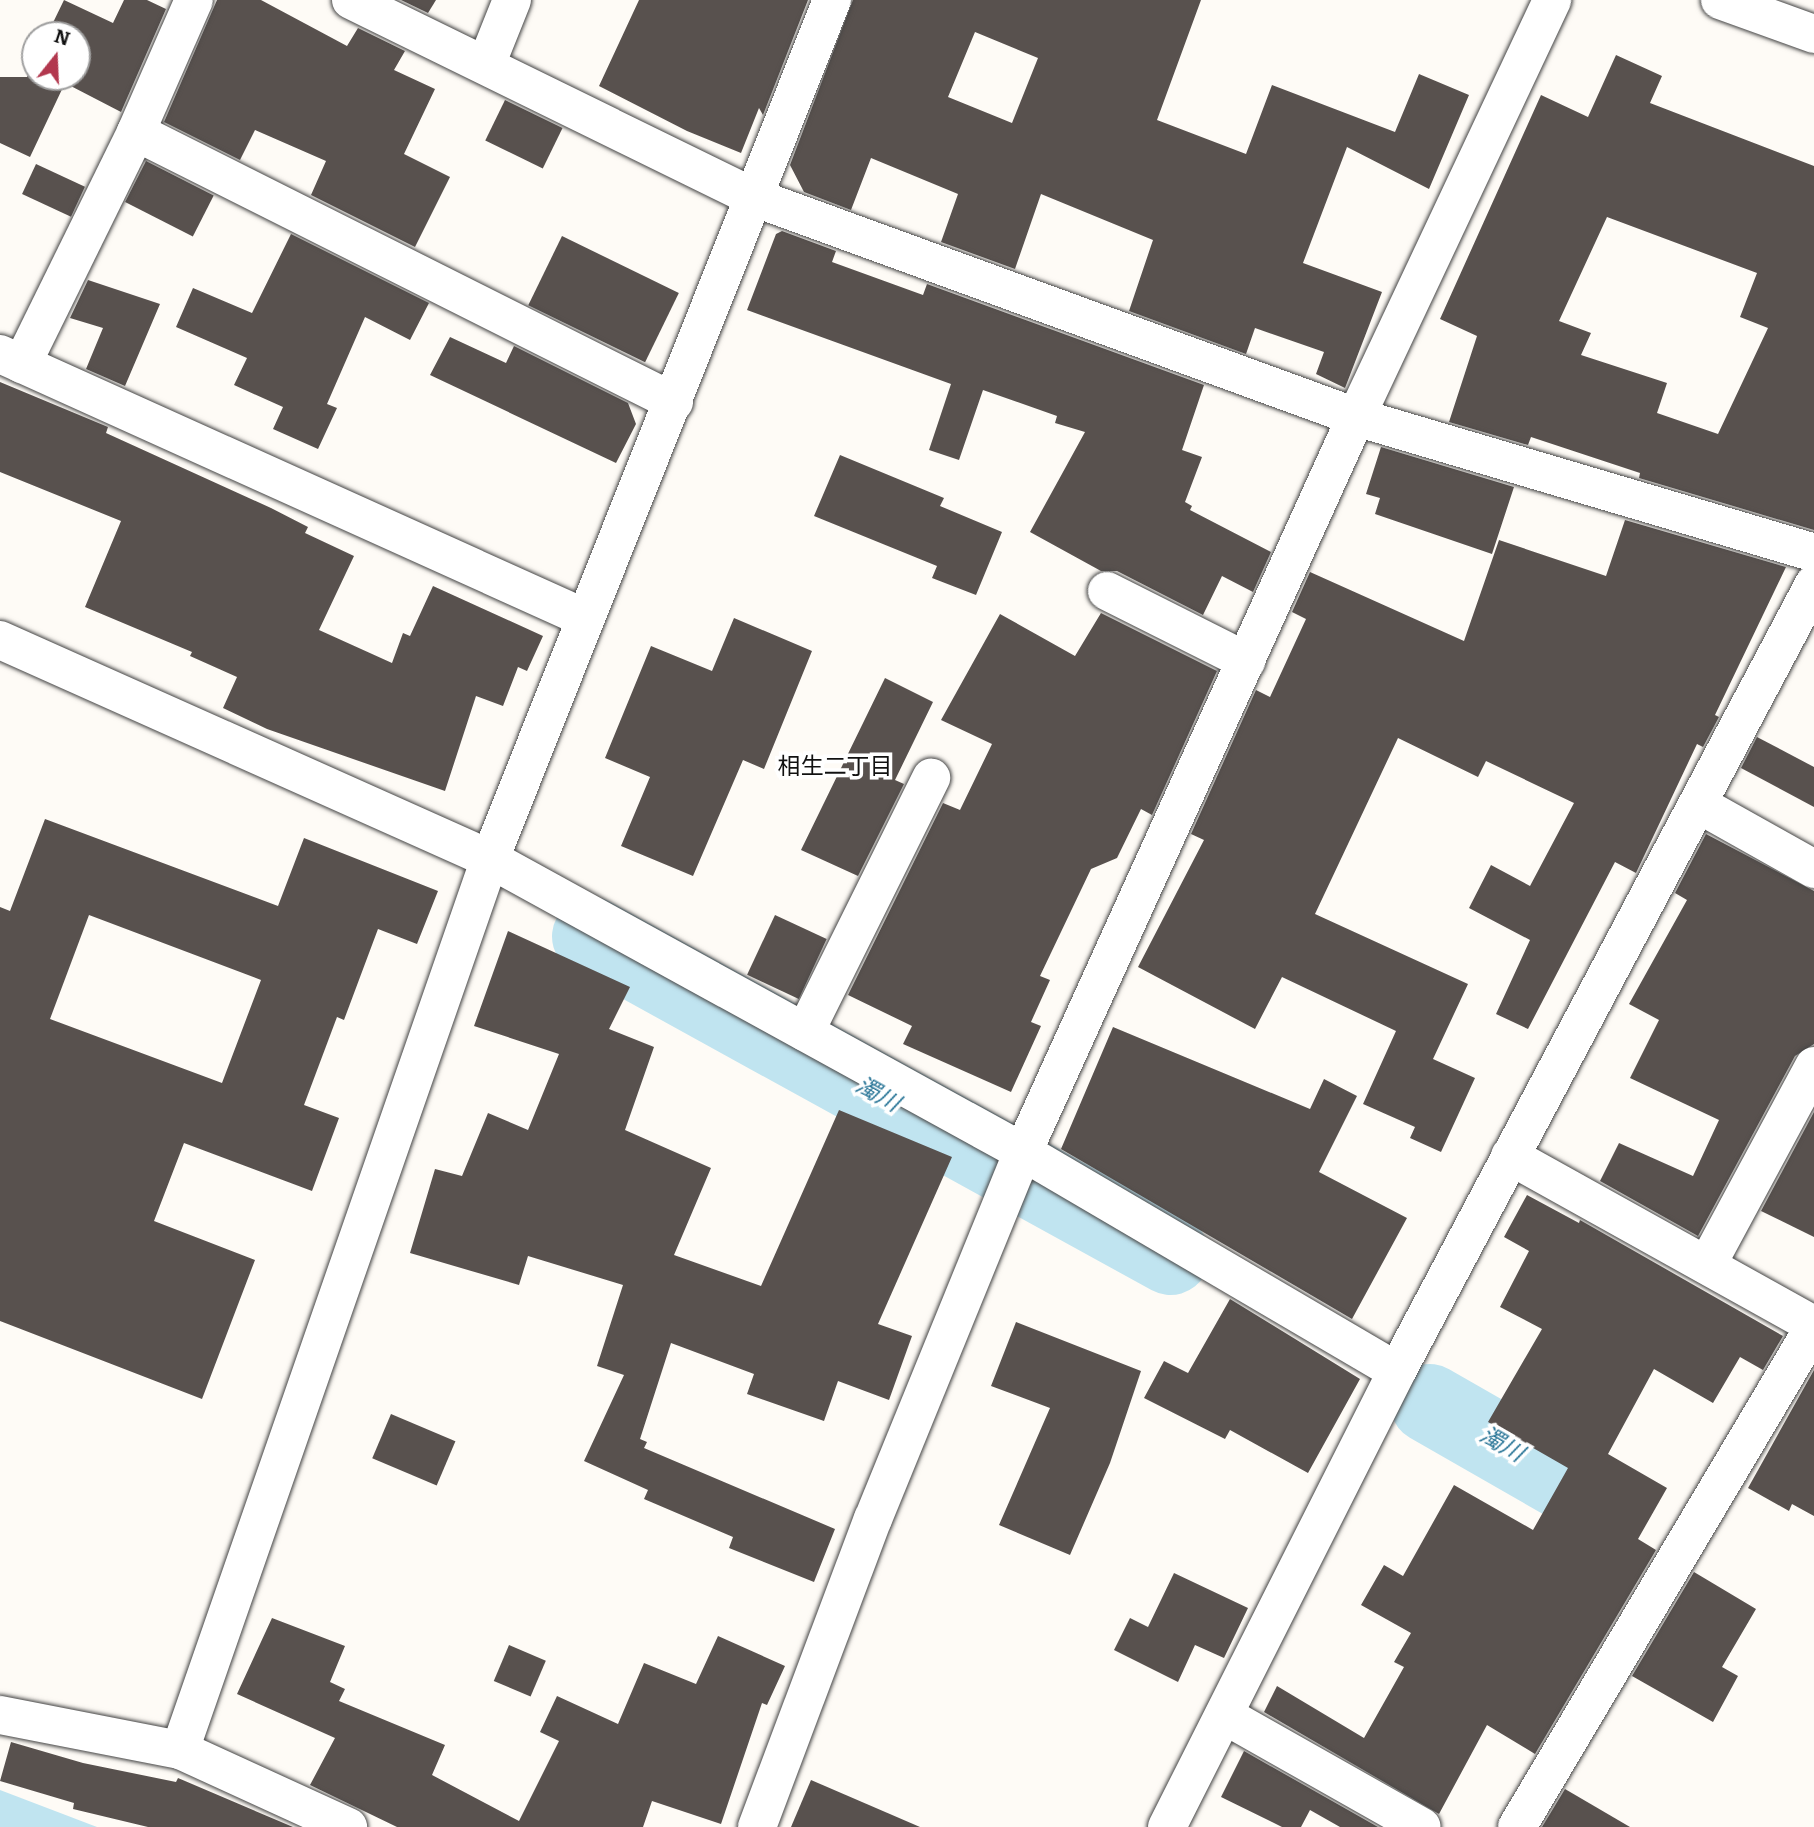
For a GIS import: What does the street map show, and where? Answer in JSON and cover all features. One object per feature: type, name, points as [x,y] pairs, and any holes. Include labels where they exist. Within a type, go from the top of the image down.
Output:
[{"type":"street","points":[[194,0],[136,132],[11,359],[585,618]]},
{"type":"street","points":[[351,0],[753,197],[1356,417],[1814,553]]},
{"type":"street","points":[[486,65],[512,0]]},
{"type":"street","points":[[180,1750],[490,859],[832,0]]},
{"type":"street","points":[[757,1827],[873,1519],[1022,1154],[1356,417],[1552,0]]},
{"type":"street","points":[[1720,0],[1814,34]]},
{"type":"street","points":[[136,132],[674,402]]},
{"type":"street","points":[[1167,1827],[1397,1371],[1700,805],[1814,584]]},
{"type":"street","points":[[1107,591],[1246,661]]},
{"type":"street","points":[[0,640],[490,859],[1022,1154],[1397,1371]]},
{"type":"street","points":[[805,1032],[931,778]]},
{"type":"street","points":[[1700,805],[1814,869]]},
{"type":"street","points":[[1707,1265],[1814,1066]]},
{"type":"street","points":[[1510,1156],[1814,1326],[1517,1827]]},
{"type":"street","points":[[0,1715],[180,1750],[348,1827]]},
{"type":"street","points":[[1224,1715],[1422,1827]]},
{"type":"water","points":[[0,1790],[97,1827],[0,1827]]},
{"type":"building","points":[[64,0],[113,23],[124,0],[147,0],[166,9],[121,112],[80,91],[91,91],[91,21],[54,21]]},
{"type":"building","points":[[217,0],[261,0],[347,46],[358,28],[405,51],[394,70],[435,89],[404,154],[450,177],[415,247],[311,195],[326,161],[255,130],[240,160],[164,122]]},
{"type":"building","points":[[401,0],[436,0],[428,13]]},
{"type":"building","points":[[639,0],[808,0],[763,115],[759,108],[741,153],[687,131],[599,86]]},
{"type":"building","points":[[853,0],[1201,0],[1157,120],[1246,154],[1272,85],[1395,132],[1419,74],[1469,95],[1429,189],[1347,147],[1303,263],[1382,292],[1345,388],[1316,374],[1324,352],[1255,328],[1246,354],[1129,311],[1153,240],[1041,194],[1015,269],[941,242],[958,194],[871,158],[851,210],[804,192],[790,165]],"holes":[[[975,32],[1038,58],[1012,123],[948,97]]]},
{"type":"building","points":[[1616,55],[1662,76],[1650,103],[1814,166],[1814,530],[1639,478],[1640,473],[1531,437],[1528,445],[1449,422],[1477,336],[1440,319],[1541,95],[1588,117]],"holes":[[[1607,217],[1757,273],[1740,317],[1768,328],[1718,434],[1657,413],[1667,383],[1581,355],[1591,333],[1559,321]]]},
{"type":"building","points":[[0,77],[21,77],[21,91],[61,91],[30,157],[0,143]]},
{"type":"building","points":[[505,100],[563,128],[543,169],[485,140]]},
{"type":"building","points":[[146,161],[214,196],[193,236],[125,202]]},
{"type":"building","points":[[36,164],[85,187],[71,217],[22,194]]},
{"type":"building","points":[[782,231],[836,251],[832,262],[923,295],[927,284],[1204,385],[1182,450],[1202,457],[1185,502],[1192,506],[1190,510],[1271,552],[1253,592],[1222,576],[1203,615],[1117,571],[1101,571],[1030,532],[1085,432],[1055,423],[1057,416],[983,390],[959,460],[929,450],[951,384],[747,310],[776,234]]},
{"type":"building","points":[[291,234],[429,303],[410,340],[365,317],[327,404],[337,408],[318,449],[273,429],[283,407],[234,385],[247,358],[176,327],[193,288],[252,313]]},
{"type":"building","points":[[562,236],[679,293],[645,362],[528,305]]},
{"type":"building","points":[[88,280],[160,304],[125,386],[86,369],[103,328],[70,318]]},
{"type":"building","points":[[450,337],[506,363],[514,346],[628,403],[636,424],[616,463],[430,375]]},
{"type":"building","points":[[0,382],[108,427],[106,433],[271,508],[308,527],[305,533],[354,556],[319,630],[392,663],[403,633],[410,636],[433,586],[543,636],[527,671],[518,667],[503,706],[476,696],[445,791],[267,729],[223,708],[237,677],[190,656],[192,652],[85,607],[121,521],[0,472]]},
{"type":"building","points":[[1381,447],[1514,487],[1492,554],[1375,514],[1380,498],[1366,494]]},
{"type":"building","points":[[840,455],[944,498],[940,506],[1002,532],[976,595],[932,578],[937,566],[814,516]]},
{"type":"building","points":[[1625,520],[1786,567],[1715,715],[1719,717],[1703,747],[1697,744],[1636,873],[1615,862],[1528,1029],[1496,1014],[1530,940],[1469,908],[1491,865],[1530,886],[1574,803],[1486,761],[1478,777],[1398,738],[1315,914],[1468,984],[1433,1059],[1475,1078],[1441,1152],[1410,1138],[1415,1127],[1363,1104],[1396,1031],[1282,977],[1255,1029],[1138,967],[1204,840],[1191,834],[1256,690],[1270,697],[1306,619],[1292,612],[1310,572],[1464,641],[1499,540],[1606,576]]},
{"type":"building","points":[[1101,613],[1217,671],[1152,815],[1141,809],[1117,858],[1091,869],[1040,976],[1050,980],[1031,1022],[1041,1026],[1011,1092],[903,1044],[912,1026],[848,995],[943,803],[960,810],[992,744],[941,720],[1000,614],[1075,656]]},
{"type":"building","points":[[734,618],[812,651],[764,769],[743,760],[693,876],[621,846],[650,777],[605,758],[651,646],[712,671]]},
{"type":"building","points":[[885,678],[933,702],[895,780],[904,784],[858,876],[801,850]]},
{"type":"building","points":[[1757,737],[1814,767],[1814,807],[1741,768]]},
{"type":"building","points":[[45,819],[278,906],[304,838],[438,891],[417,944],[378,929],[344,1020],[337,1017],[304,1105],[339,1118],[312,1191],[184,1143],[154,1221],[255,1260],[202,1399],[0,1321],[0,907],[10,911]],"holes":[[[89,915],[261,980],[222,1083],[50,1019]]]},
{"type":"building","points":[[1706,834],[1814,891],[1814,1044],[1795,1056],[1698,1236],[1600,1181],[1619,1143],[1693,1176],[1719,1120],[1630,1078],[1659,1020],[1629,1004],[1687,900],[1675,893]]},
{"type":"building","points":[[775,915],[827,939],[799,999],[747,975]]},
{"type":"building","points":[[508,931],[630,987],[609,1029],[654,1047],[625,1130],[711,1168],[674,1255],[761,1286],[839,1110],[952,1157],[878,1324],[912,1336],[889,1400],[838,1381],[824,1421],[747,1394],[754,1374],[671,1343],[640,1439],[647,1442],[644,1448],[835,1529],[814,1582],[729,1548],[733,1537],[644,1499],[648,1490],[584,1461],[624,1375],[597,1366],[623,1285],[528,1256],[519,1285],[410,1253],[435,1169],[462,1176],[488,1113],[528,1130],[559,1054],[474,1026]]},
{"type":"building","points":[[1113,1027],[1310,1109],[1324,1079],[1357,1096],[1319,1172],[1407,1218],[1352,1319],[1061,1149]]},
{"type":"building","points":[[1814,1112],[1814,1237],[1761,1211]]},
{"type":"building","points":[[1527,1195],[1579,1223],[1580,1220],[1783,1336],[1763,1370],[1740,1357],[1713,1403],[1654,1369],[1608,1454],[1667,1488],[1638,1539],[1656,1550],[1535,1754],[1487,1725],[1439,1814],[1264,1712],[1277,1686],[1364,1738],[1404,1667],[1394,1662],[1411,1633],[1361,1605],[1384,1565],[1403,1576],[1454,1485],[1533,1530],[1568,1468],[1488,1422],[1542,1329],[1500,1307],[1529,1251],[1504,1237]]},
{"type":"building","points":[[1230,1299],[1360,1379],[1308,1473],[1230,1430],[1225,1439],[1144,1398],[1164,1361],[1188,1373]]},
{"type":"building","points":[[1016,1322],[1141,1371],[1110,1463],[1070,1555],[999,1525],[1050,1408],[991,1386]]},
{"type":"building","points":[[1814,1370],[1814,1516],[1792,1504],[1789,1511],[1748,1488]]},
{"type":"building","points":[[391,1414],[455,1441],[437,1486],[372,1458]]},
{"type":"building","points":[[1694,1572],[1756,1609],[1722,1667],[1738,1676],[1713,1722],[1632,1676]]},
{"type":"building","points":[[1174,1573],[1248,1608],[1224,1658],[1195,1645],[1178,1682],[1114,1650],[1130,1618],[1148,1627]]},
{"type":"building","points":[[272,1618],[345,1646],[330,1682],[345,1689],[339,1701],[445,1745],[432,1775],[519,1821],[559,1741],[540,1732],[557,1696],[618,1724],[644,1663],[696,1684],[718,1636],[785,1666],[767,1705],[762,1703],[721,1824],[652,1801],[643,1827],[397,1827],[310,1785],[335,1738],[237,1694]]},
{"type":"building","points":[[509,1645],[546,1661],[531,1697],[494,1681]]},
{"type":"building","points":[[11,1742],[83,1763],[176,1782],[178,1778],[293,1827],[148,1827],[73,1809],[74,1803],[0,1781]]},
{"type":"building","points":[[1244,1751],[1378,1827],[1340,1827],[1310,1810],[1301,1827],[1282,1827],[1221,1797]]},
{"type":"building","points":[[811,1780],[920,1827],[791,1827]]},
{"type":"building","points":[[1565,1789],[1630,1827],[1542,1827]]},
{"type":"waterway","name":"濁川","points":[[591,936],[1170,1255]]},
{"type":"waterway","name":"濁川","points":[[1429,1403],[1574,1486]]},
{"type":"district","name":"相生二丁目","points":[[835,766]]}]
